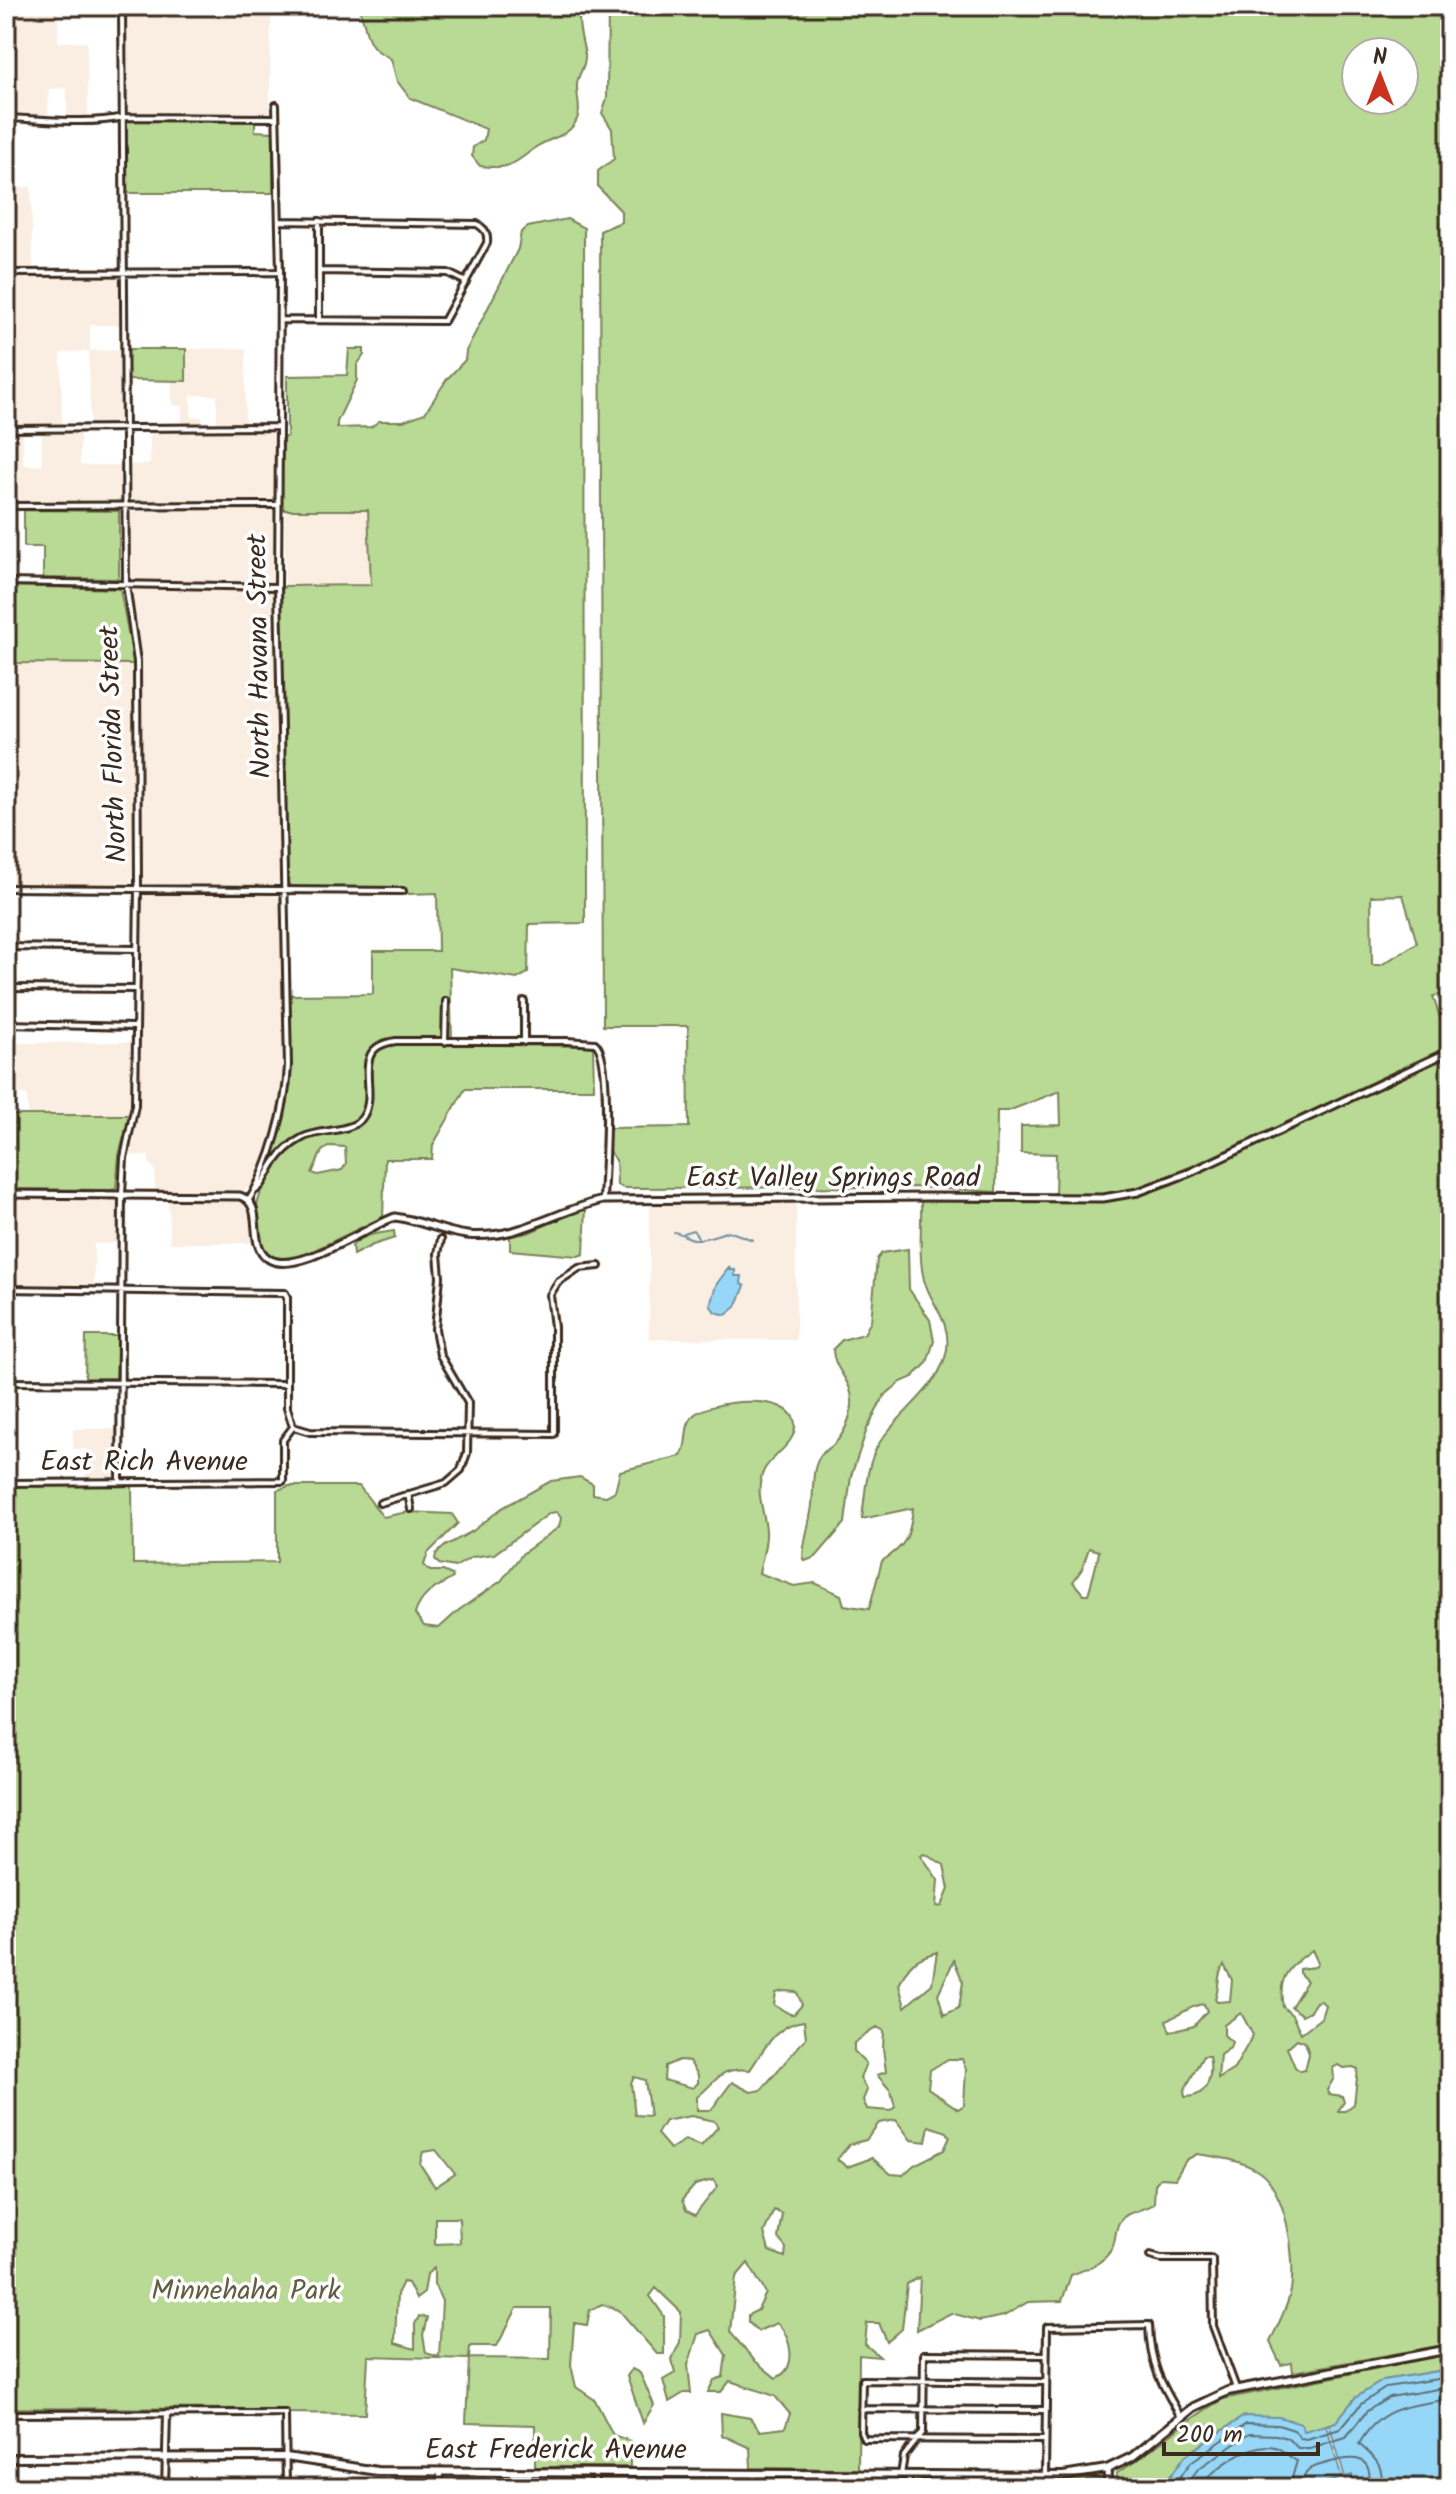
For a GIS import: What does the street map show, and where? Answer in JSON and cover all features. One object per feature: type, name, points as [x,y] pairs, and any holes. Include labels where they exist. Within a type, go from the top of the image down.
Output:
[{"type":"main road","points":[[1107,2469],[1132,2457],[1181,2417],[1211,2398],[1236,2388],[1450,2349]]},
{"type":"main road","name":"East Frederick Avenue","points":[[6,2458],[286,2457],[363,2470],[595,2473],[1045,2475],[1107,2469]]},
{"type":"street","name":"North Florida Street","points":[[120,1480],[122,1194],[124,1158],[135,1105],[138,889],[137,662],[126,584],[122,6]]},
{"type":"street","name":"North Havana Street","points":[[249,1200],[275,1136],[286,1089],[288,1044],[278,587],[280,221],[276,105]]},
{"type":"street","points":[[6,118],[276,118]]},
{"type":"street","points":[[280,221],[477,224],[486,231],[487,243],[447,319],[439,322],[280,320]]},
{"type":"street","points":[[319,221],[319,320]]},
{"type":"street","points":[[319,271],[448,273],[467,282]]},
{"type":"street","points":[[6,273],[280,272]]},
{"type":"street","points":[[6,429],[279,427]]},
{"type":"street","points":[[6,506],[277,505]]},
{"type":"street","points":[[6,582],[278,587]]},
{"type":"street","points":[[6,888],[403,891]]},
{"type":"street","points":[[6,947],[137,949]]},
{"type":"street","points":[[6,988],[136,989]]},
{"type":"street","points":[[445,1042],[446,1001]]},
{"type":"street","points":[[524,1001],[524,1042]]},
{"type":"street","points":[[6,1024],[136,1027]]},
{"type":"street","points":[[254,1191],[260,1187],[275,1161],[293,1143],[312,1133],[349,1126],[361,1120],[367,1106],[368,1063],[375,1049],[392,1042],[575,1041],[598,1045],[602,1054],[606,1109],[603,1200]]},
{"type":"street","name":"East Valley Springs Road","points":[[249,1200],[254,1210],[255,1235],[260,1249],[270,1260],[285,1263],[354,1237],[395,1217],[457,1233],[496,1235],[528,1228],[579,1206],[603,1200],[1103,1198],[1138,1192],[1191,1172],[1450,1051]]},
{"type":"street","points":[[6,1194],[236,1195],[249,1200]]},
{"type":"street","points":[[380,1503],[446,1483],[455,1477],[465,1462],[469,1432],[468,1403],[446,1368],[436,1342],[441,1239]]},
{"type":"street","points":[[6,1289],[285,1293],[287,1408],[293,1427],[310,1432],[554,1434],[554,1327],[550,1295],[558,1282],[579,1268],[599,1266]]},
{"type":"street","points":[[6,1382],[287,1384]]},
{"type":"street","name":"East Rich Avenue","points":[[6,1483],[283,1481],[283,1440],[293,1427]]},
{"type":"street","points":[[408,1494],[411,1509]]},
{"type":"street","points":[[1150,2256],[1161,2259],[1212,2259],[1213,2326],[1236,2388]]},
{"type":"street","points":[[1045,2475],[1047,2327],[1149,2325],[1153,2365],[1181,2417]]},
{"type":"street","points":[[908,2488],[904,2456],[919,2439],[924,2425],[924,2354],[1045,2355]]},
{"type":"street","points":[[1045,2382],[862,2380],[861,2409],[864,2439],[1045,2440]]},
{"type":"street","points":[[861,2409],[1046,2410]]},
{"type":"street","points":[[6,2414],[285,2413],[286,2488]]},
{"type":"street","points":[[165,2488],[168,2414]]},
{"type":"street","points":[[1107,2469],[1108,2488]]},
{"type":"street","points":[[440,2471],[440,2488]]},
{"type":"street","points":[[595,2473],[595,2488]]},
{"type":"street","points":[[753,2488],[754,2473]]},
{"type":"shaded area","points":[[6,6],[58,6],[58,42],[87,42],[88,116],[67,115],[67,88],[49,89],[48,115],[6,112]]},
{"type":"shaded area","points":[[125,6],[271,6],[270,113],[127,115]]},
{"type":"shaded area","points":[[31,187],[33,270],[6,270],[6,188]]},
{"type":"shaded area","points":[[114,274],[120,282],[121,325],[90,325],[90,351],[121,350],[121,423],[118,426],[90,426],[89,351],[61,353],[62,427],[6,426],[6,275]]},
{"type":"shaded area","points":[[246,348],[245,424],[217,424],[217,395],[191,395],[191,417],[202,417],[202,424],[182,424],[182,406],[172,405],[172,381],[186,380],[186,349]]},
{"type":"shaded area","points":[[271,431],[275,434],[274,496],[271,499],[153,503],[136,502],[129,498],[127,465],[150,464],[150,432]]},
{"type":"shaded area","points":[[6,432],[23,432],[23,465],[42,465],[42,432],[80,432],[80,465],[121,465],[120,499],[116,502],[6,502]]},
{"type":"shaded area","points":[[267,507],[275,515],[276,576],[273,581],[136,580],[130,577],[131,512]]},
{"type":"shaded area","points":[[285,510],[368,510],[371,586],[285,586]]},
{"type":"shaded area","points":[[271,589],[276,594],[281,878],[275,887],[147,885],[141,882],[140,662],[130,600],[132,590]]},
{"type":"shaded area","points":[[6,663],[134,664],[132,877],[129,884],[6,884]]},
{"type":"shaded area","points":[[146,894],[273,895],[280,899],[284,1083],[279,1115],[254,1183],[245,1191],[155,1191],[155,1170],[149,1163],[149,1156],[128,1155],[138,1102],[140,901]]},
{"type":"shaded area","points":[[130,1042],[130,1115],[28,1115],[27,1094],[6,1094],[6,1043]]},
{"type":"shaded area","points":[[12,1198],[118,1198],[118,1243],[94,1244],[94,1286],[6,1285],[6,1242],[12,1241]]},
{"type":"shaded area","points":[[168,1198],[243,1199],[250,1208],[254,1243],[170,1243]]},
{"type":"shaded area","points":[[650,1200],[796,1201],[796,1340],[649,1339]]},
{"type":"shaded area","points":[[73,1429],[117,1429],[117,1477],[86,1478],[86,1449],[73,1449]]},
{"type":"green space","points":[[357,6],[581,6],[579,24],[585,59],[577,84],[579,111],[576,121],[565,133],[540,144],[511,164],[480,166],[472,156],[473,147],[484,140],[486,129],[410,98],[397,81],[391,59],[378,51],[367,36]]},
{"type":"green space","points":[[608,6],[1450,6],[1450,964],[1445,965],[1443,995],[1433,996],[1449,1046],[1197,1164],[1138,1188],[1104,1194],[1055,1194],[1056,1154],[1021,1153],[1021,1126],[1061,1125],[1060,1091],[1008,1111],[997,1111],[996,1192],[914,1187],[624,1188],[617,1185],[616,1160],[607,1149],[607,1128],[689,1127],[688,1026],[603,1026],[600,231],[621,222],[621,211],[598,187],[598,171],[614,159],[612,129],[602,113],[607,98]],"holes":[[[1403,895],[1417,943],[1381,965],[1372,965],[1371,896]]]},
{"type":"green space","points":[[127,120],[255,120],[255,131],[273,132],[273,193],[125,193]]},
{"type":"green space","points":[[567,219],[584,228],[585,923],[529,924],[528,973],[517,979],[450,968],[452,1041],[400,1038],[373,1047],[365,1067],[367,1091],[363,1113],[350,1124],[313,1130],[293,1141],[275,1158],[258,1186],[284,1117],[289,1080],[290,995],[373,994],[373,951],[438,951],[437,893],[409,894],[403,889],[291,887],[286,881],[281,591],[285,586],[371,585],[368,510],[285,510],[280,505],[279,441],[287,436],[287,376],[347,375],[349,349],[364,349],[364,355],[357,365],[357,380],[337,428],[371,427],[379,421],[403,421],[425,413],[447,379],[465,360],[466,351],[518,249],[521,232],[528,227]]},
{"type":"green space","points":[[127,349],[186,349],[186,381],[127,380]]},
{"type":"green space","points":[[24,510],[119,511],[119,577],[43,578],[43,547],[24,547]]},
{"type":"green space","points":[[6,586],[120,589],[134,664],[6,663]]},
{"type":"green space","points":[[389,1044],[593,1046],[594,1089],[465,1089],[433,1145],[432,1159],[385,1159],[383,1217],[296,1259],[270,1257],[263,1250],[257,1235],[255,1219],[264,1184],[273,1168],[297,1143],[317,1134],[359,1125],[368,1110],[370,1068],[379,1050]],"holes":[[[330,1146],[345,1147],[346,1164],[342,1170],[318,1175],[312,1173],[322,1151]]]},
{"type":"green space","name":"Minnehaha Park","points":[[1450,1056],[1450,1099],[1440,1102],[1450,1153],[1450,2344],[1293,2372],[1292,2363],[1281,2365],[1270,2342],[1291,2290],[1292,2260],[1282,2207],[1267,2179],[1256,2170],[1235,2161],[1197,2154],[1186,2160],[1175,2179],[1160,2178],[1155,2184],[1154,2203],[1120,2221],[1110,2252],[1095,2265],[1071,2275],[1062,2301],[1028,2302],[1004,2316],[980,2321],[951,2313],[917,2330],[920,2277],[907,2284],[902,2329],[887,2342],[879,2323],[867,2323],[865,2344],[880,2357],[859,2355],[858,2469],[751,2468],[750,2448],[722,2435],[721,2413],[750,2418],[760,2431],[785,2428],[790,2414],[775,2396],[730,2381],[721,2392],[708,2392],[714,2380],[723,2377],[726,2355],[710,2330],[698,2334],[688,2365],[691,2393],[684,2393],[669,2402],[663,2380],[675,2373],[672,2359],[680,2342],[681,2312],[656,2288],[650,2296],[664,2316],[664,2354],[657,2354],[619,2310],[602,2304],[590,2310],[587,2325],[574,2323],[571,2365],[576,2387],[595,2400],[613,2435],[630,2441],[630,2467],[535,2467],[535,2425],[466,2423],[469,2359],[368,2356],[365,2414],[285,2413],[281,2409],[6,2408],[6,2185],[11,2184],[11,2177],[6,2177],[6,1486],[132,1484],[133,1564],[277,1562],[277,1490],[289,1486],[359,1486],[383,1517],[408,1512],[452,1514],[458,1523],[428,1553],[424,1565],[430,1571],[443,1571],[453,1578],[425,1596],[415,1614],[424,1626],[439,1628],[501,1581],[522,1554],[559,1527],[561,1518],[557,1512],[550,1513],[494,1554],[472,1557],[455,1567],[439,1564],[435,1559],[445,1546],[473,1531],[502,1508],[551,1481],[580,1477],[593,1484],[593,1494],[606,1496],[615,1491],[620,1471],[681,1456],[690,1420],[701,1411],[731,1403],[766,1403],[791,1414],[795,1425],[792,1438],[764,1470],[761,1478],[766,1535],[759,1573],[794,1586],[815,1583],[841,1595],[844,1605],[869,1609],[882,1561],[905,1540],[913,1508],[862,1519],[872,1459],[888,1431],[929,1387],[947,1349],[946,1330],[922,1271],[921,1201],[1101,1202],[1170,1185]],"holes":[[[1089,1548],[1099,1551],[1088,1594],[1083,1594],[1073,1582],[1082,1569]],[[925,1853],[944,1865],[949,1889],[942,1906],[936,1907],[938,1880],[921,1855]],[[1312,1950],[1318,1963],[1315,1967],[1299,1969],[1307,1981],[1291,2007],[1302,2015],[1310,2011],[1316,2002],[1321,2001],[1325,2005],[1321,2018],[1301,2033],[1292,2015],[1283,2007],[1282,1987],[1287,1973]],[[937,1952],[932,1984],[905,2007],[899,1985],[913,1963]],[[954,1960],[963,1982],[959,2008],[944,2015],[938,1994]],[[1224,1965],[1232,1980],[1230,2001],[1217,2002],[1215,1999]],[[797,1992],[802,2005],[790,2014],[774,2005],[776,1993]],[[1204,2004],[1207,2011],[1194,2026],[1170,2032],[1166,2020]],[[1241,2013],[1253,2035],[1234,2069],[1218,2079],[1220,2055],[1230,2048],[1232,2042],[1224,2035],[1224,2025]],[[804,2021],[806,2038],[761,2090],[751,2092],[732,2082],[711,2110],[697,2110],[697,2097],[725,2073],[750,2070],[778,2032]],[[877,2027],[884,2031],[886,2072],[877,2075],[891,2091],[895,2107],[890,2111],[867,2109],[863,2100],[867,2090],[860,2078],[866,2063],[854,2051],[854,2043]],[[1297,2039],[1305,2042],[1309,2054],[1305,2070],[1295,2067],[1287,2048]],[[1203,2056],[1209,2056],[1208,2084],[1199,2093],[1185,2097],[1184,2091]],[[948,2059],[962,2059],[966,2069],[964,2105],[958,2109],[928,2088],[930,2070]],[[679,2060],[689,2061],[698,2075],[698,2083],[693,2088],[664,2080],[665,2066]],[[1338,2065],[1358,2069],[1354,2104],[1345,2111],[1338,2111],[1344,2102],[1342,2096],[1329,2094],[1327,2090],[1334,2078],[1333,2068]],[[634,2077],[645,2080],[650,2116],[635,2115],[631,2084]],[[691,2116],[714,2121],[718,2127],[701,2146],[685,2140],[670,2149],[657,2134],[665,2121]],[[896,2120],[911,2140],[926,2142],[929,2126],[947,2132],[950,2137],[944,2150],[914,2165],[903,2175],[891,2174],[872,2158],[847,2167],[837,2159],[850,2144],[866,2140],[879,2123]],[[436,2150],[455,2174],[435,2187],[420,2164],[423,2152]],[[713,2180],[718,2186],[695,2215],[686,2210],[682,2200],[695,2185]],[[774,2210],[782,2214],[778,2238],[786,2248],[785,2257],[769,2251],[764,2232]],[[435,2218],[459,2218],[460,2243],[435,2244]],[[748,2263],[766,2293],[758,2310],[748,2315],[748,2322],[758,2331],[777,2323],[789,2344],[788,2368],[776,2378],[754,2360],[730,2332],[736,2277]],[[434,2268],[434,2284],[442,2301],[439,2357],[426,2353],[423,2335],[427,2317],[419,2316],[415,2324],[415,2349],[395,2343],[397,2294],[403,2282],[408,2283],[416,2299],[424,2293],[427,2274]],[[517,2308],[551,2308],[550,2359],[469,2358],[470,2346],[497,2346]]]},
{"type":"green space","points":[[6,1115],[130,1115],[119,1155],[116,1188],[6,1189]]},
{"type":"green space","points":[[586,1207],[584,1254],[510,1250],[510,1236],[528,1233]]},
{"type":"green space","points":[[394,1231],[395,1238],[353,1255],[352,1246],[361,1239]]},
{"type":"green space","points":[[908,1249],[909,1289],[930,1320],[934,1341],[927,1363],[913,1377],[884,1396],[867,1429],[851,1476],[845,1523],[816,1557],[805,1561],[803,1552],[815,1468],[821,1454],[844,1431],[852,1406],[850,1389],[836,1364],[833,1349],[842,1340],[864,1334],[871,1321],[877,1259],[882,1253]]},
{"type":"green space","points":[[86,1336],[118,1336],[116,1378],[85,1379]]},
{"type":"green space","points":[[1450,2354],[1450,2369],[1384,2380],[1355,2398],[1336,2422],[1304,2432],[1290,2420],[1244,2416],[1185,2456],[1162,2488],[1112,2488],[1117,2473],[1223,2399]]},
{"type":"green space","points":[[632,2369],[640,2373],[654,2405],[643,2423],[627,2376]]},
{"type":"green space","points":[[392,2477],[432,2477],[436,2488],[392,2488]]},
{"type":"green space","points":[[546,2477],[587,2478],[591,2488],[547,2488]]},
{"type":"green space","points":[[1102,2480],[1103,2488],[986,2488],[986,2481],[1062,2482]]},
{"type":"water","points":[[730,1266],[729,1270],[735,1270],[735,1276],[742,1276],[741,1284],[745,1286],[736,1307],[726,1315],[715,1312],[710,1305],[716,1285]]},
{"type":"water","points":[[1450,2369],[1450,2488],[1351,2488],[1352,2475],[1345,2477],[1329,2424],[1336,2422],[1355,2398],[1384,2380]]},
{"type":"water","points":[[1244,2416],[1279,2417],[1301,2424],[1304,2431],[1326,2425],[1342,2478],[1319,2485],[1319,2488],[1162,2488],[1185,2456]]},
{"type":"waterway","points":[[683,1233],[693,1230],[698,1237]]},
{"type":"waterway","points":[[674,1232],[697,1239],[728,1231],[753,1240]]}]
